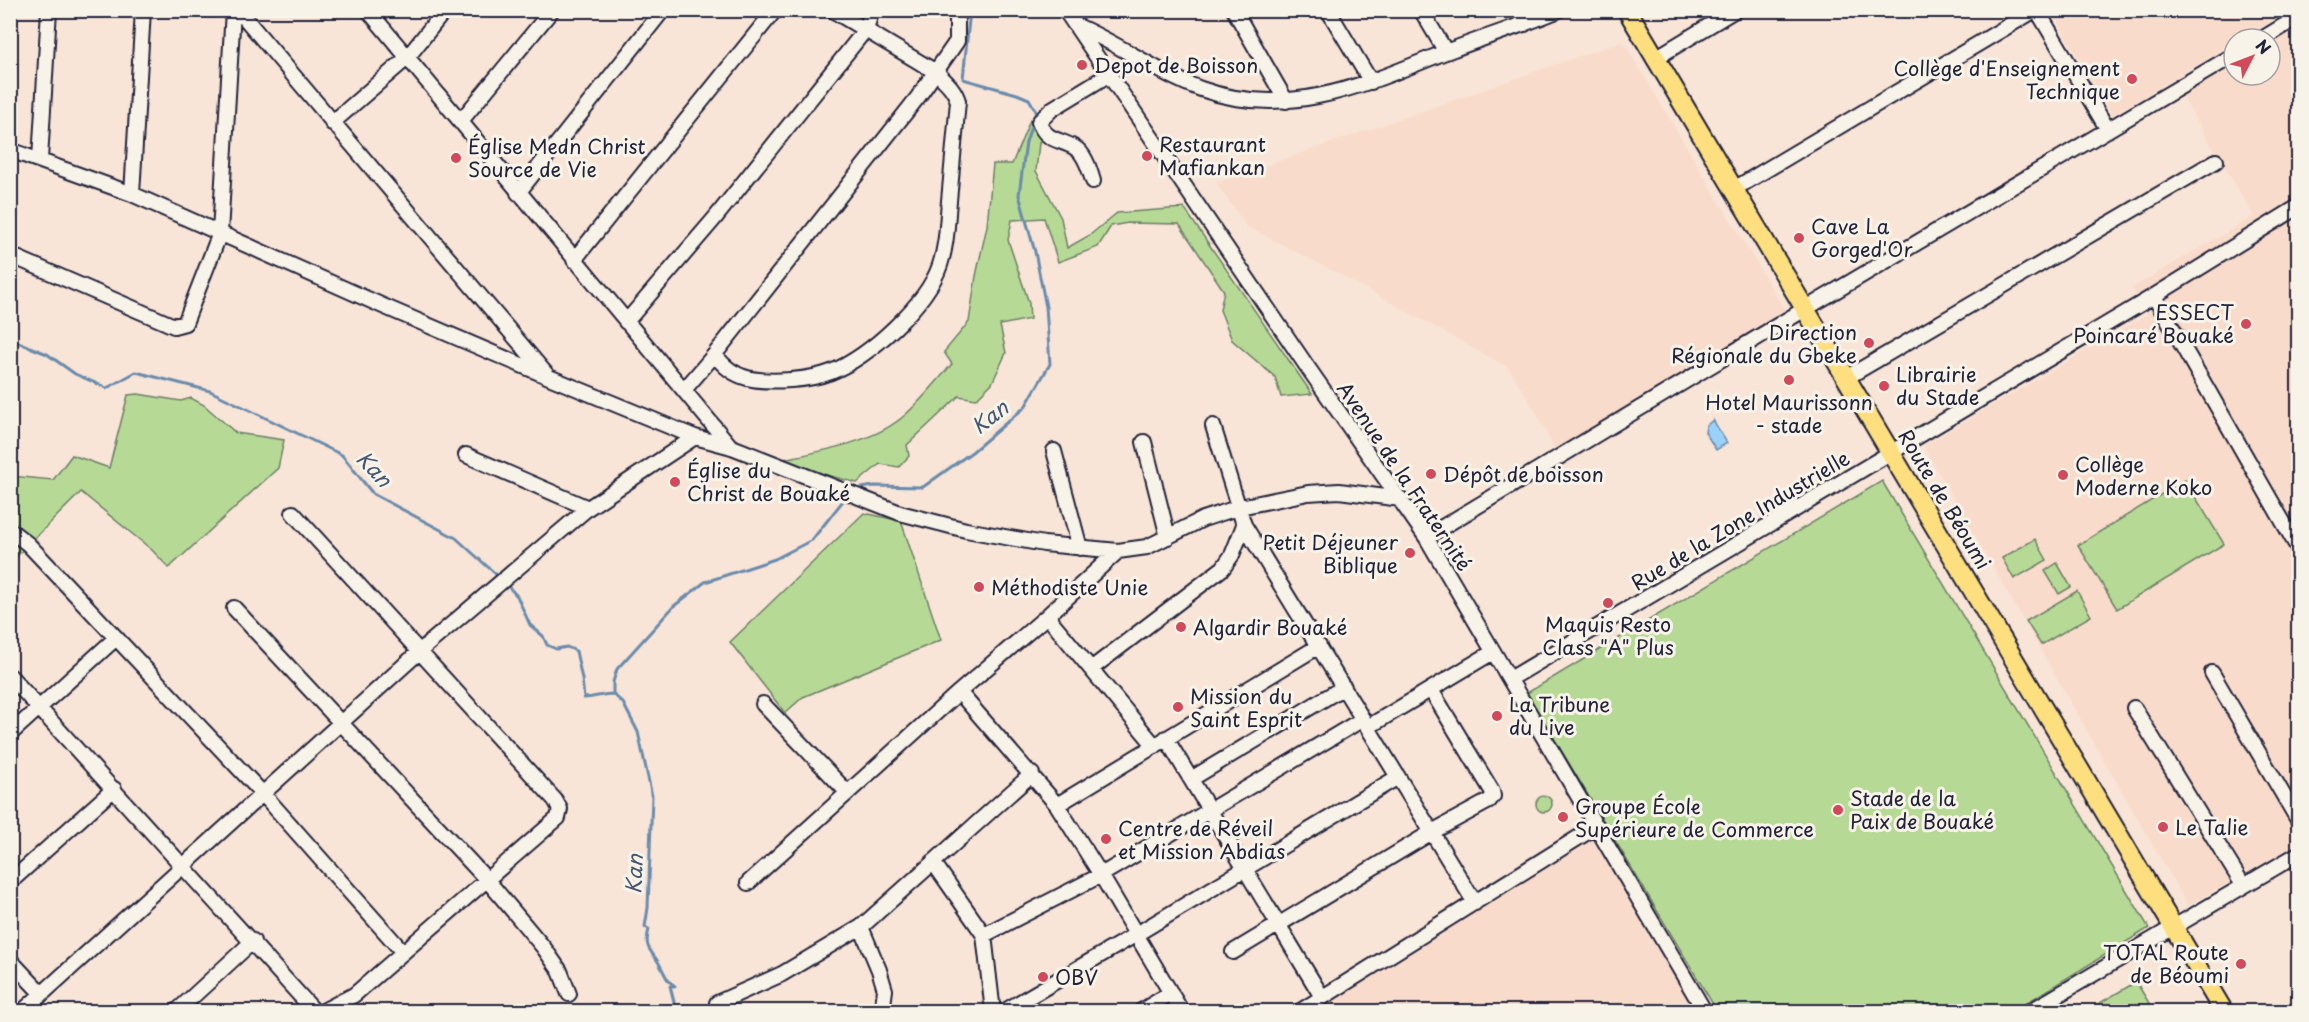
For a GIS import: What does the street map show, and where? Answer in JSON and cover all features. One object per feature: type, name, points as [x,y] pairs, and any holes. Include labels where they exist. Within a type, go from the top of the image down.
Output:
[{"type":"main road","name":"Route de Béoumi","points":[[1627,10],[1654,59],[1734,189],[2224,1011]]},
{"type":"street","points":[[40,159],[49,10]]},
{"type":"street","points":[[132,194],[143,10]]},
{"type":"street","points":[[10,255],[174,326],[185,324],[220,233],[233,10]]},
{"type":"street","points":[[238,10],[549,377]]},
{"type":"street","points":[[368,10],[732,447]]},
{"type":"street","points":[[333,123],[407,58],[445,10]]},
{"type":"street","points":[[460,122],[552,10]]},
{"type":"street","points":[[519,193],[663,10]]},
{"type":"street","points":[[574,260],[775,10]]},
{"type":"street","points":[[714,354],[723,367],[739,377],[778,381],[809,379],[833,371],[861,355],[894,329],[931,284],[940,266],[951,187],[958,101],[950,84],[936,72],[832,10]]},
{"type":"street","points":[[626,322],[715,218],[866,29],[872,10]]},
{"type":"street","points":[[684,390],[936,72],[957,41],[957,10]]},
{"type":"street","name":"Avenue de la Fraternité","points":[[1065,10],[1426,537],[1705,1011]]},
{"type":"street","points":[[1234,10],[1286,101]]},
{"type":"street","points":[[1328,10],[1371,82]]},
{"type":"street","points":[[1421,10],[1446,52]]},
{"type":"street","points":[[1517,10],[1525,24]]},
{"type":"street","points":[[1074,25],[1201,89],[1234,98],[1286,101],[1310,99],[1371,82],[1559,10]]},
{"type":"street","points":[[1654,59],[1735,10]]},
{"type":"street","points":[[1734,189],[2036,10],[2108,130]]},
{"type":"street","points":[[2282,27],[2298,17]]},
{"type":"street","points":[[1426,537],[2222,62]]},
{"type":"street","points":[[1093,181],[1088,166],[1078,150],[1053,139],[1042,131],[1039,122],[1052,109],[1108,75]]},
{"type":"street","points":[[10,150],[132,194],[549,377],[695,437],[732,447],[900,513],[966,530],[1080,548],[1118,551],[1147,547],[1203,519],[1240,507],[1308,493],[1339,490],[1401,499]]},
{"type":"street","points":[[1846,378],[2216,160]]},
{"type":"street","name":"Rue de la Zone Industrielle","points":[[1510,679],[2154,296],[2298,207]]},
{"type":"street","points":[[2154,296],[2298,548]]},
{"type":"street","points":[[1213,426],[1244,525],[1475,903]]},
{"type":"street","points":[[22,1011],[420,651],[588,508],[695,437]]},
{"type":"street","points":[[1144,442],[1168,537]]},
{"type":"street","points":[[1053,451],[1080,548]]},
{"type":"street","points":[[466,455],[588,508]]},
{"type":"street","points":[[293,513],[555,800],[560,809],[558,818],[354,995],[321,1011]]},
{"type":"street","points":[[1091,669],[1223,568],[1232,555],[1244,525]]},
{"type":"street","points":[[10,530],[28,544],[263,794],[402,952]]},
{"type":"street","points":[[748,883],[1118,551]]},
{"type":"street","points":[[234,608],[488,880],[544,948],[560,971],[569,994]]},
{"type":"street","points":[[1047,616],[1091,669],[1161,742],[1191,779],[1322,997]]},
{"type":"street","points":[[10,734],[116,638]]},
{"type":"street","points":[[1057,805],[1319,646]]},
{"type":"street","points":[[984,935],[1101,875],[1366,723],[1431,690],[1493,652]]},
{"type":"street","points":[[2212,673],[2298,820]]},
{"type":"street","points":[[10,676],[315,1011]]},
{"type":"street","points":[[1191,779],[1344,687]]},
{"type":"street","points":[[1233,951],[1432,832],[1489,801],[1493,796],[1431,690]]},
{"type":"street","points":[[959,692],[1057,805],[1182,1011]]},
{"type":"street","points":[[763,704],[847,792]]},
{"type":"street","points":[[2134,708],[2243,885]]},
{"type":"street","points":[[717,1003],[782,974],[861,927],[1032,774]]},
{"type":"street","points":[[1003,1011],[1135,935],[1398,777]]},
{"type":"street","points":[[10,882],[114,789]]},
{"type":"street","points":[[1299,1011],[1597,826]]},
{"type":"street","points":[[2028,1011],[2298,854]]},
{"type":"street","points":[[933,862],[984,935],[993,1011]]},
{"type":"street","points":[[861,927],[885,990],[882,1011]]},
{"type":"street","points":[[176,1011],[253,941]]},
{"type":"street","points":[[10,960],[42,994]]},
{"type":"street","points":[[1140,1011],[1171,993]]},
{"type":"shaded area","name":"Collège d'Enseignement Technique","points":[[2051,11],[2289,11],[2262,27],[2222,27],[2222,50],[2112,115]]},
{"type":"shaded area","points":[[2298,27],[2298,843],[2188,906],[1923,446],[2148,314],[2132,288],[2254,216],[2182,96],[2222,72],[2222,87],[2282,87],[2282,37]]},
{"type":"shaded area","points":[[1623,41],[1787,314],[1558,455],[1537,414],[1509,368],[1339,274],[1246,226],[1216,183]]},
{"type":"shaded area","points":[[1594,836],[1698,1012],[1305,1012]]},
{"type":"green space","points":[[1030,120],[1048,126],[1039,143],[1036,171],[1061,218],[1067,248],[1090,235],[1117,213],[1184,208],[1312,394],[1281,397],[1275,377],[1232,340],[1220,310],[1224,291],[1179,224],[1128,223],[1111,226],[1098,247],[1058,262],[1044,218],[1012,220],[1008,240],[1029,303],[1030,319],[1000,325],[1006,353],[992,383],[976,399],[959,396],[907,445],[909,456],[899,467],[880,464],[857,483],[774,461],[860,440],[892,425],[923,397],[952,364],[944,352],[969,322],[987,226],[993,164],[1012,164]]},
{"type":"green space","points":[[138,394],[181,401],[191,398],[204,405],[236,433],[284,440],[278,468],[169,568],[152,550],[81,492],[12,561],[11,476],[53,480],[72,455],[109,468],[128,395]]},
{"type":"green space","points":[[2185,480],[2224,544],[2117,609],[2078,545]]},
{"type":"green space","name":"Stade de la Paix de Bouaké","points":[[1882,481],[2149,928],[2013,1011],[1717,1011],[1527,693]]},
{"type":"green space","points":[[864,513],[901,521],[941,640],[803,697],[785,713],[730,642]]},
{"type":"green space","points":[[2035,539],[2047,560],[2014,579],[2002,558]]},
{"type":"green space","points":[[2057,563],[2071,587],[2059,594],[2045,571]]},
{"type":"green space","points":[[2077,591],[2091,616],[2041,645],[2026,621]]},
{"type":"green space","points":[[1541,796],[1547,796],[1552,804],[1550,810],[1541,812],[1536,807],[1536,801]]},
{"type":"green space","points":[[2136,982],[2154,1011],[2086,1011]]},
{"type":"water","points":[[1713,420],[1727,443],[1716,450],[1705,432],[1706,426]]},
{"type":"waterway","name":"Kan","points":[[855,489],[874,486],[923,487],[972,452],[1025,407],[1050,364],[1046,307],[1035,252],[1019,195],[1026,142],[1036,111],[1029,99],[963,79],[970,10]]},
{"type":"waterway","name":"Kan","points":[[10,339],[47,354],[75,374],[107,388],[136,372],[210,391],[342,455],[373,494],[456,538],[500,578]]},
{"type":"waterway","name":"Kan","points":[[613,694],[613,682],[617,669],[674,606],[705,582],[775,559],[812,540],[846,497]]},
{"type":"waterway","name":"Kan","points":[[505,583],[517,596],[530,625],[543,636],[547,645],[556,649],[567,647],[576,651],[584,698],[613,694],[623,703],[638,732],[652,796],[648,908],[645,927],[649,929],[647,942],[650,950],[668,980],[675,986],[670,986],[674,1002],[672,1012]]},
{"type":"place","name":"Depot de Boisson","points":[[1082,65]]},
{"type":"place","name":"Collège d'Enseignement Technique","points":[[2132,79]]},
{"type":"place","name":"Restaurant Mafiankan","points":[[1147,156]]},
{"type":"place","name":"Église Medn Christ Source de Vie","points":[[456,158]]},
{"type":"place","name":"Cave La Gorged'Or","points":[[1799,238]]},
{"type":"place","name":"ESSECT Poincaré Bouaké","points":[[2246,324]]},
{"type":"place","name":"Direction Régionale du Gbeke","points":[[1869,343]]},
{"type":"place","name":"Hotel Maurissonn - stade","points":[[1789,380]]},
{"type":"place","name":"Librairie du Stade","points":[[1884,386]]},
{"type":"place","name":"Dépôt de boisson","points":[[1431,474]]},
{"type":"place","name":"Collège Moderne Koko","points":[[2063,475]]},
{"type":"place","name":"Église du Christ de Bouaké","points":[[675,482]]},
{"type":"place","name":"Petit Déjeuner Biblique","points":[[1410,553]]},
{"type":"place","name":"Méthodiste Unie","points":[[979,587]]},
{"type":"place","name":"Maquis Resto Class \"A\" Plus","points":[[1608,603]]},
{"type":"place","name":"Algardir Bouaké","points":[[1181,627]]},
{"type":"place","name":"Mission du Saint Esprit","points":[[1178,707]]},
{"type":"place","name":"La Tribune du Live","points":[[1497,716]]},
{"type":"place","name":"Stade de la Paix de Bouaké","points":[[1838,810]]},
{"type":"place","name":"Groupe École Supérieure de Commerce","points":[[1563,817]]},
{"type":"place","name":"Le Talie","points":[[2163,827]]},
{"type":"place","name":"Centre de Réveil et Mission Abdias","points":[[1106,839]]},
{"type":"place","name":"TOTAL Route de Béoumi","points":[[2241,964]]},
{"type":"place","name":"OBV","points":[[1043,977]]}]
